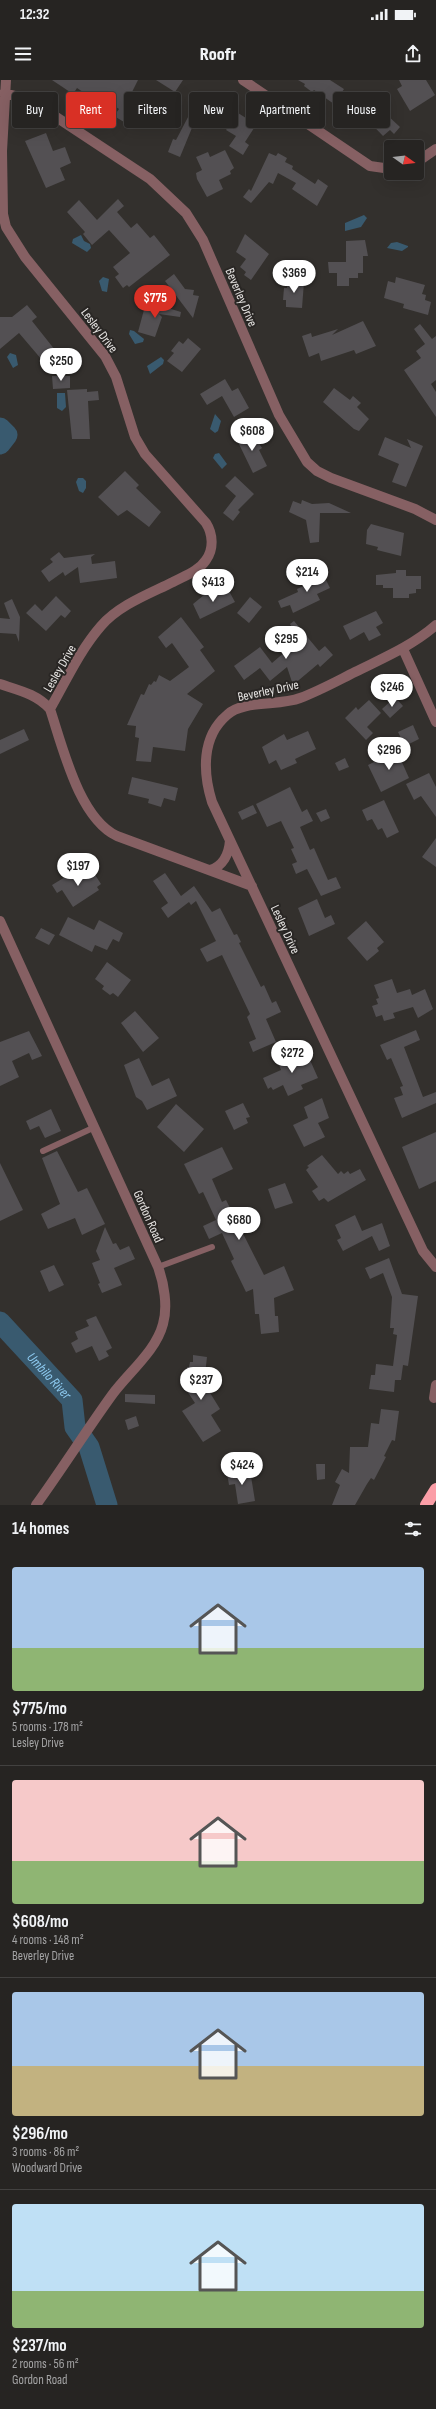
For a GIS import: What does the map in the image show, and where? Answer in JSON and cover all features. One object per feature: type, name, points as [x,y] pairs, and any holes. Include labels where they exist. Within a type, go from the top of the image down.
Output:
[{"type":"highway","points":[[426,1505],[436,1488]]},
{"type":"street","name":"Lesley Drive","points":[[6,80],[4,93],[1,214],[6,227],[14,243],[105,356],[116,377],[135,437],[145,454],[206,523],[211,532],[210,550],[206,561],[191,573],[121,609],[101,626],[88,643],[50,709],[82,797],[96,820],[108,831],[117,836],[252,886],[423,1251],[436,1267]]},
{"type":"street","points":[[243,80],[370,166],[384,168]]},
{"type":"street","name":"Beverley Drive","points":[[4,93],[27,99],[38,105],[150,179],[186,212],[203,240],[279,415],[307,462],[317,471],[331,478],[415,509],[436,520]]},
{"type":"street","points":[[424,157],[436,149]]},
{"type":"street","name":"Beverley Drive","points":[[252,886],[212,802],[205,780],[210,740],[218,724],[228,713],[245,707],[299,699],[403,649],[436,625]]},
{"type":"street","points":[[403,649],[436,722]]},
{"type":"street","points":[[0,684],[30,694],[50,709]]},
{"type":"street","points":[[210,870],[221,863],[227,855],[230,840]]},
{"type":"street","name":"Gordon Road","points":[[0,921],[158,1267],[162,1277],[164,1300],[163,1323],[155,1343],[93,1421],[36,1505]]},
{"type":"street","points":[[434,1398],[436,1385]]},
{"type":"lane","points":[[43,1151],[95,1127]]},
{"type":"lane","points":[[158,1267],[212,1247]]},
{"type":"water","points":[[364,215],[367,218],[361,227],[345,231],[345,223]]},
{"type":"water","points":[[81,235],[84,241],[90,244],[91,248],[87,252],[72,243],[73,239]]},
{"type":"water","points":[[397,242],[408,247],[402,251],[387,248],[391,243]]},
{"type":"water","points":[[103,277],[109,279],[107,292],[102,291],[99,281]]},
{"type":"water","points":[[130,330],[134,331],[144,339],[143,342],[135,344],[129,334]]},
{"type":"water","points":[[10,353],[16,355],[18,365],[13,368],[7,357]]},
{"type":"water","points":[[161,357],[164,360],[163,364],[150,374],[147,366]]},
{"type":"water","points":[[57,393],[65,393],[66,407],[62,411],[57,408]]},
{"type":"water","points":[[215,414],[221,421],[218,431],[215,433],[210,429]]},
{"type":"water","points":[[219,453],[227,464],[222,469],[213,458],[215,454]]},
{"type":"water","points":[[78,478],[83,478],[86,481],[86,488],[83,493],[79,491],[76,482]]},
{"type":"building","points":[[52,80],[138,80],[132,92],[124,92],[124,122],[116,117],[116,113],[119,109],[116,107],[116,92],[83,92],[77,88],[74,92],[70,92]]},
{"type":"building","points":[[156,80],[183,80],[175,92]]},
{"type":"building","points":[[298,80],[330,80],[344,89],[342,92],[333,92],[333,103],[325,98],[325,92],[317,92],[314,90],[312,92],[304,86],[305,84]]},
{"type":"building","points":[[399,80],[426,80],[435,95],[410,111],[397,89],[402,86]]},
{"type":"building","points":[[238,113],[246,118],[246,128],[254,128],[245,142],[249,145],[243,155],[229,146],[236,136],[226,130],[228,128],[238,128]]},
{"type":"building","points":[[189,115],[189,128],[192,128],[180,157],[168,152],[173,139],[176,140]]},
{"type":"building","points":[[390,118],[400,127],[394,134],[390,130],[383,136],[375,128],[390,128]]},
{"type":"building","points":[[46,133],[53,151],[65,147],[71,163],[60,168],[65,180],[46,188],[25,141]]},
{"type":"building","points":[[225,150],[234,168],[230,171],[231,174],[219,180],[223,189],[207,197],[197,179],[196,173],[202,170],[196,157],[208,152],[210,157]]},
{"type":"building","points":[[269,153],[276,156],[278,153],[287,158],[285,162],[293,166],[292,169],[315,184],[318,179],[328,186],[317,206],[292,189],[296,183],[278,173],[273,184],[269,182],[251,203],[243,197],[249,189],[251,191]]},
{"type":"building","points":[[118,199],[124,206],[117,212],[131,228],[137,223],[150,238],[154,235],[170,255],[129,287],[127,285],[123,288],[115,277],[119,274],[113,267],[130,253],[109,230],[92,245],[83,234],[85,232],[67,212],[79,200],[97,220]]},
{"type":"building","points":[[245,234],[269,254],[251,280],[244,275],[246,272],[240,267],[246,259],[236,252]]},
{"type":"building","points":[[365,240],[368,256],[363,256],[363,273],[358,273],[358,278],[349,278],[349,286],[337,286],[337,273],[329,273],[328,262],[346,262],[346,241]]},
{"type":"building","points":[[174,274],[185,289],[194,290],[193,295],[199,296],[193,318],[165,281]]},
{"type":"building","points":[[396,277],[425,285],[422,294],[426,295],[425,300],[431,302],[428,315],[403,308],[404,304],[384,298],[388,281],[395,283]]},
{"type":"building","points":[[288,281],[304,282],[302,308],[286,307],[286,300],[283,300],[284,288],[287,288]]},
{"type":"building","points":[[151,303],[181,312],[180,317],[159,314],[162,317],[155,337],[138,332],[145,306],[150,307]]},
{"type":"building","points":[[27,305],[37,317],[32,321],[55,350],[42,360],[19,333],[0,349],[0,317],[12,317]]},
{"type":"building","points":[[363,321],[376,346],[356,354],[354,350],[321,361],[319,353],[309,357],[302,336],[311,333],[312,337],[338,329],[332,335]]},
{"type":"building","points":[[420,324],[432,339],[436,336],[436,380],[431,384],[436,392],[436,417],[404,370],[421,358],[416,351],[425,344],[414,329]]},
{"type":"building","points":[[188,338],[201,349],[182,372],[167,361],[174,353],[171,351],[179,341],[183,344]]},
{"type":"building","points":[[52,376],[70,376],[70,388],[53,389]]},
{"type":"building","points":[[225,379],[232,391],[238,388],[249,408],[234,417],[222,396],[207,405],[200,394]]},
{"type":"building","points":[[334,388],[350,400],[353,396],[361,403],[357,407],[369,419],[359,431],[354,429],[323,402]]},
{"type":"building","points":[[87,389],[87,392],[98,391],[99,400],[88,401],[90,439],[72,439],[67,390]]},
{"type":"building","points":[[252,433],[262,448],[259,450],[267,466],[253,473],[237,440]]},
{"type":"building","points":[[385,437],[411,448],[407,439],[423,446],[406,487],[392,482],[399,464],[378,455]]},
{"type":"building","points":[[125,471],[139,485],[136,488],[161,512],[149,527],[127,510],[118,516],[98,497]]},
{"type":"building","points":[[235,476],[254,494],[238,510],[240,512],[233,521],[223,513],[236,496],[225,486]]},
{"type":"building","points":[[302,500],[312,504],[329,503],[351,513],[320,513],[319,542],[310,543],[306,520],[289,512],[293,501],[301,504]]},
{"type":"building","points":[[371,524],[404,533],[401,556],[377,550],[378,547],[366,544],[367,530]]},
{"type":"building","points":[[59,552],[64,558],[95,554],[91,557],[92,564],[115,561],[117,578],[80,583],[78,567],[65,576],[63,572],[49,582],[41,571],[53,562],[50,559]]},
{"type":"building","points":[[320,568],[330,588],[317,594],[320,600],[293,613],[290,605],[281,608],[278,601],[298,592],[297,589],[314,581],[310,573]]},
{"type":"building","points":[[396,570],[406,570],[406,576],[421,576],[421,589],[416,589],[416,593],[409,594],[409,598],[393,598],[393,588],[383,588],[383,585],[376,585],[376,575],[396,573]]},
{"type":"building","points":[[213,591],[222,594],[229,591],[235,602],[200,619],[193,604],[204,595]]},
{"type":"building","points":[[56,596],[71,611],[65,618],[61,615],[46,631],[26,613],[35,604],[42,611]]},
{"type":"building","points":[[250,597],[262,607],[249,623],[237,613]]},
{"type":"building","points":[[12,599],[20,617],[19,642],[16,634],[0,633],[0,618],[10,619],[4,603]]},
{"type":"building","points":[[376,611],[383,623],[376,627],[381,635],[369,641],[364,632],[350,640],[343,626]]},
{"type":"building","points":[[181,617],[204,647],[200,650],[215,671],[187,694],[203,704],[188,729],[185,751],[153,747],[151,762],[136,761],[139,738],[135,737],[136,726],[127,725],[141,694],[144,695],[149,684],[151,685],[154,681],[156,682],[159,675],[170,681],[189,667],[172,643],[166,648],[158,637]]},
{"type":"building","points":[[294,621],[319,651],[325,646],[333,655],[320,667],[318,664],[293,685],[287,667],[270,681],[260,668],[244,680],[234,666],[260,647],[272,663],[299,640],[290,624]]},
{"type":"building","points":[[395,697],[403,706],[390,718],[382,709]]},
{"type":"building","points":[[369,700],[381,713],[367,727],[373,733],[366,740],[345,718],[356,707],[358,710]]},
{"type":"building","points":[[413,725],[419,739],[405,746],[398,732]]},
{"type":"building","points":[[24,729],[29,740],[0,754],[0,740]]},
{"type":"building","points":[[308,731],[316,749],[295,759],[297,763],[281,770],[276,760],[269,764],[262,747],[284,734],[287,740]]},
{"type":"building","points":[[400,749],[404,758],[401,760],[409,778],[381,792],[368,765]]},
{"type":"building","points":[[345,758],[349,767],[339,771],[335,763]]},
{"type":"building","points":[[429,773],[436,787],[436,817],[421,796],[414,800],[406,784]]},
{"type":"building","points":[[132,777],[178,788],[175,801],[164,798],[161,807],[148,803],[149,799],[128,794]]},
{"type":"building","points":[[290,787],[302,812],[307,809],[313,821],[300,827],[310,850],[314,848],[328,880],[336,877],[341,888],[321,896],[307,869],[296,874],[292,864],[297,862],[291,849],[294,848],[281,821],[267,827],[256,804]]},
{"type":"building","points":[[384,800],[399,832],[387,838],[382,828],[378,830],[372,819],[367,821],[362,810]]},
{"type":"building","points":[[253,805],[257,813],[242,820],[238,812]]},
{"type":"building","points":[[326,809],[330,818],[321,822],[316,813]]},
{"type":"building","points":[[436,838],[436,867],[422,857]]},
{"type":"building","points":[[92,870],[101,884],[97,887],[99,890],[73,907],[62,890],[57,893],[52,885],[70,874],[75,881]]},
{"type":"building","points":[[165,873],[181,896],[194,886],[212,912],[220,908],[234,935],[237,934],[241,942],[239,943],[261,987],[264,985],[272,1003],[276,1001],[281,1012],[266,1019],[276,1042],[253,1052],[249,1042],[256,1039],[247,1017],[250,1014],[222,955],[207,962],[200,949],[216,941],[196,901],[191,905],[189,902],[168,918],[161,908],[168,903],[153,881]]},
{"type":"building","points":[[317,899],[325,918],[331,915],[335,924],[309,936],[298,908]]},
{"type":"building","points":[[68,917],[94,930],[99,920],[123,933],[119,942],[113,939],[107,950],[95,945],[92,952],[59,935]]},
{"type":"building","points":[[366,921],[384,942],[377,948],[379,951],[367,961],[347,938]]},
{"type":"building","points":[[41,928],[55,935],[49,945],[35,938]]},
{"type":"building","points":[[107,962],[131,980],[118,997],[113,993],[110,995],[102,989],[104,986],[95,979]]},
{"type":"building","points":[[392,979],[397,993],[410,989],[412,995],[425,989],[433,1009],[418,1018],[413,1007],[393,1013],[395,1018],[384,1021],[382,1015],[376,1017],[372,1006],[378,1004],[376,999],[379,998],[374,985]]},
{"type":"building","points":[[135,1011],[159,1038],[143,1052],[121,1023]]},
{"type":"building","points":[[416,1030],[420,1040],[404,1047],[423,1097],[436,1092],[436,1103],[402,1118],[394,1098],[403,1095],[400,1087],[403,1086],[391,1058],[387,1060],[380,1045]]},
{"type":"building","points":[[29,1031],[42,1056],[32,1060],[29,1053],[12,1061],[19,1077],[0,1086],[0,1042]]},
{"type":"building","points":[[306,1051],[318,1078],[301,1085],[303,1089],[288,1096],[283,1085],[273,1090],[271,1087],[268,1089],[263,1078],[281,1070],[278,1062]]},
{"type":"building","points":[[139,1058],[152,1086],[169,1078],[177,1096],[147,1110],[142,1101],[136,1097],[124,1065]]},
{"type":"building","points":[[322,1098],[329,1118],[318,1123],[325,1137],[304,1147],[293,1125],[308,1118],[304,1107]]},
{"type":"building","points":[[243,1103],[250,1117],[246,1118],[248,1123],[234,1130],[225,1111]]},
{"type":"building","points":[[176,1104],[204,1129],[184,1152],[157,1127]]},
{"type":"building","points":[[51,1109],[61,1131],[45,1138],[39,1126],[30,1130],[26,1121]]},
{"type":"building","points":[[436,1132],[436,1181],[419,1189],[402,1147]]},
{"type":"building","points":[[222,1147],[233,1169],[212,1179],[222,1202],[226,1200],[264,1275],[284,1266],[294,1290],[274,1298],[275,1316],[278,1316],[279,1332],[261,1334],[259,1314],[255,1314],[253,1289],[246,1292],[231,1261],[234,1259],[222,1233],[209,1239],[203,1226],[216,1220],[203,1192],[199,1194],[184,1164]]},
{"type":"building","points":[[57,1151],[78,1192],[87,1188],[105,1224],[82,1235],[75,1218],[48,1229],[41,1214],[60,1204],[42,1158]]},
{"type":"building","points":[[322,1155],[338,1174],[341,1171],[344,1174],[348,1171],[350,1174],[360,1169],[366,1180],[328,1202],[324,1198],[319,1201],[312,1191],[318,1187],[306,1170],[309,1167],[307,1166]]},
{"type":"building","points":[[0,1163],[23,1210],[0,1221]]},
{"type":"building","points":[[285,1183],[293,1203],[275,1209],[268,1189]]},
{"type":"building","points":[[355,1215],[362,1231],[382,1223],[390,1246],[379,1251],[372,1236],[343,1251],[337,1240],[341,1238],[335,1225]]},
{"type":"building","points":[[105,1227],[113,1244],[116,1243],[120,1250],[129,1246],[135,1259],[114,1268],[122,1285],[102,1293],[98,1284],[100,1283],[92,1263],[100,1260],[96,1251]]},
{"type":"building","points":[[389,1258],[402,1294],[418,1296],[408,1366],[403,1365],[401,1380],[395,1380],[394,1392],[369,1389],[371,1375],[375,1375],[376,1364],[393,1366],[397,1335],[393,1334],[394,1328],[390,1328],[392,1297],[383,1273],[370,1279],[365,1268]]},
{"type":"building","points":[[54,1265],[64,1285],[49,1292],[40,1271]]},
{"type":"building","points":[[96,1316],[112,1348],[106,1351],[109,1356],[99,1361],[92,1346],[76,1353],[71,1343],[78,1339],[75,1332],[89,1326],[86,1320]]},
{"type":"building","points":[[193,1355],[207,1357],[204,1383],[220,1409],[211,1415],[221,1431],[203,1442],[182,1411],[195,1403],[187,1391],[188,1377],[186,1377],[187,1367],[189,1367],[190,1362],[193,1362]]},
{"type":"building","points":[[125,1394],[155,1395],[155,1404],[125,1402]]},
{"type":"building","points":[[381,1409],[399,1411],[395,1441],[392,1440],[384,1456],[386,1457],[374,1480],[371,1478],[355,1505],[332,1505],[340,1485],[335,1482],[342,1469],[349,1473],[350,1447],[368,1447],[371,1423],[379,1424]]},
{"type":"building","points":[[136,1416],[139,1426],[128,1430],[125,1420]]},
{"type":"building","points":[[316,1464],[325,1464],[325,1479],[317,1480]]},
{"type":"building","points":[[250,1470],[255,1501],[238,1504],[235,1484],[229,1485],[227,1473]]},
{"type":"waterway","name":"Umbilo River","points":[[0,428],[7,435],[0,444]]},
{"type":"waterway","name":"Umbilo River","points":[[0,1322],[72,1400],[75,1427],[89,1447],[107,1505]]}]
